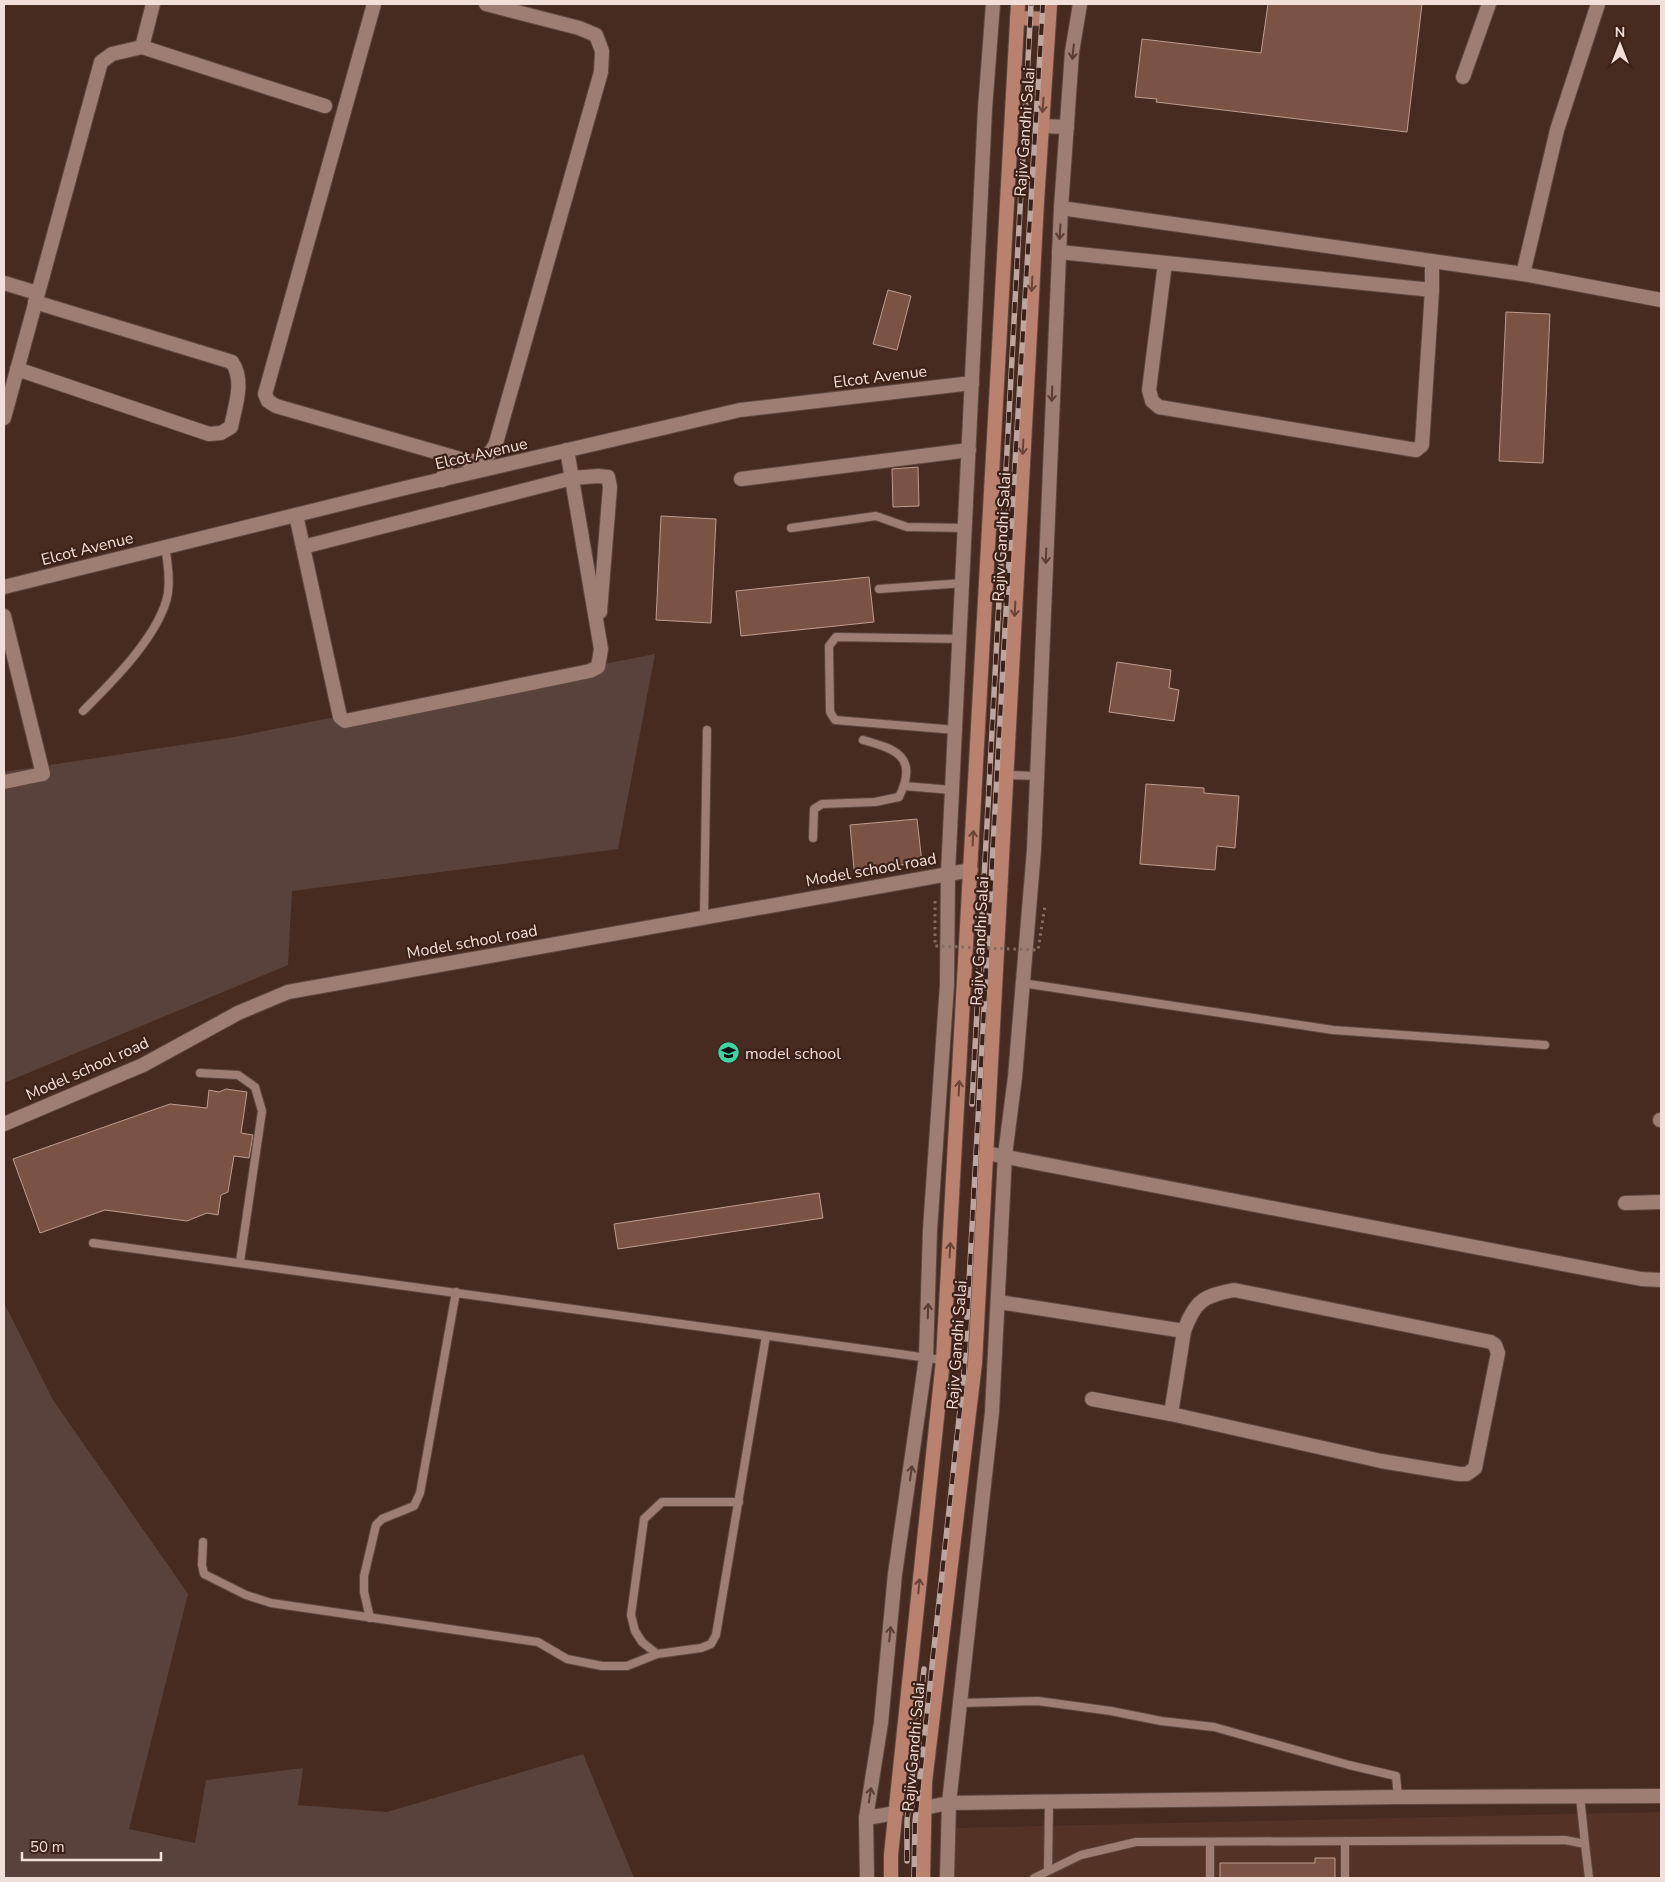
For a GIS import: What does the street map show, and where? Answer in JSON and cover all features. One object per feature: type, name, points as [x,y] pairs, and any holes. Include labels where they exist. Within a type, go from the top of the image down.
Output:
[{"type":"main road","name":"Rajiv Gandhi Salai","points":[[923,1878],[927,1760],[974,1363],[1041,126],[1050,4]]},
{"type":"main road","name":"Rajiv Gandhi Salai","points":[[891,1878],[896,1813],[943,1360],[1017,11]]},
{"type":"main road","points":[[1017,11],[1049,20]]},
{"type":"main road","points":[[992,485],[1010,488],[1021,486]]},
{"type":"main road","points":[[990,525],[995,522],[1008,521],[1019,525]]},
{"type":"street","points":[[142,47],[153,4]]},
{"type":"street","points":[[374,4],[265,394],[268,401],[290,411],[463,460],[479,460],[490,455],[496,443],[601,72],[602,51],[596,35],[579,28],[486,4]]},
{"type":"street","points":[[867,1878],[866,1818],[881,1723],[895,1574],[926,1358],[930,1230],[947,985],[948,873],[964,583],[985,109],[993,4]]},
{"type":"street","points":[[947,1878],[949,1803],[992,1412],[1005,1155],[1015,1077],[1034,850],[1061,208],[1072,52],[1080,4]]},
{"type":"street","points":[[1463,77],[1489,4]]},
{"type":"street","points":[[1524,274],[1558,130],[1598,4]]},
{"type":"street","points":[[4,418],[101,62],[112,54],[142,47],[325,106]]},
{"type":"street","points":[[1041,126],[1067,127]]},
{"type":"street","points":[[1061,208],[1524,274],[1661,300]]},
{"type":"street","points":[[1059,252],[1432,290]]},
{"type":"street","points":[[1165,263],[1150,390],[1152,401],[1158,407],[1416,450],[1422,444],[1424,435],[1432,261]]},
{"type":"street","points":[[4,283],[36,298],[232,362],[240,380],[231,427],[221,433],[209,434],[17,369]]},
{"type":"street","name":"Elcot Avenue","points":[[4,587],[296,515],[740,410],[972,382]]},
{"type":"street","points":[[296,515],[340,717],[345,721],[590,671],[598,667],[601,649],[567,450]]},
{"type":"street","points":[[741,479],[969,450]]},
{"type":"street","points":[[442,480],[450,456]]},
{"type":"street","points":[[303,547],[572,478],[608,477],[610,487],[598,631]]},
{"type":"street","points":[[4,616],[43,774],[4,782]]},
{"type":"street","name":"Model school road","points":[[4,1124],[143,1065],[238,1013],[288,992],[971,870]]},
{"type":"street","points":[[986,1153],[1005,1155],[1641,1279],[1661,1280]]},
{"type":"street","points":[[1625,1203],[1661,1202]]},
{"type":"street","points":[[1092,1399],[1170,1414],[1381,1461],[1466,1474],[1475,1468],[1477,1462],[1498,1353],[1495,1345],[1491,1342],[1234,1290],[1218,1293],[1201,1300],[1192,1310],[1184,1331],[1170,1414]]},
{"type":"street","points":[[999,1302],[1184,1331]]},
{"type":"street","points":[[924,1808],[949,1803],[1398,1797],[1661,1796]]},
{"type":"street","points":[[866,1818],[896,1813]]},
{"type":"lane","points":[[792,528],[876,516],[907,527],[966,528]]},
{"type":"lane","points":[[83,711],[126,666],[159,617],[168,594],[169,570],[165,547]]},
{"type":"lane","points":[[879,589],[964,583]]},
{"type":"lane","points":[[956,730],[835,720],[830,712],[829,646],[836,637],[961,639]]},
{"type":"lane","points":[[704,917],[707,730]]},
{"type":"lane","points":[[813,838],[814,809],[822,804],[875,802],[899,797],[904,786],[906,768],[902,755],[891,748],[863,740]]},
{"type":"lane","points":[[1006,775],[1038,776]]},
{"type":"lane","points":[[904,786],[952,790]]},
{"type":"lane","points":[[1022,983],[1333,1030],[1545,1045]]},
{"type":"lane","points":[[200,1073],[238,1075],[255,1087],[262,1111],[240,1262]]},
{"type":"lane","points":[[94,1243],[943,1360]]},
{"type":"lane","points":[[370,1618],[364,1592],[364,1576],[376,1525],[382,1519],[414,1506],[420,1493],[456,1292]]},
{"type":"lane","points":[[203,1542],[202,1565],[204,1574],[246,1595],[271,1603],[538,1642],[567,1659],[602,1666],[627,1666],[656,1654],[700,1648],[711,1644],[716,1635],[766,1336]]},
{"type":"lane","points":[[656,1654],[642,1642],[635,1631],[631,1615],[644,1518],[662,1502],[739,1502]]},
{"type":"lane","points":[[960,1703],[1038,1700],[1161,1721],[1214,1727],[1349,1765],[1396,1776],[1398,1797]]},
{"type":"lane","points":[[1580,1796],[1589,1878]]},
{"type":"lane","points":[[1048,1870],[1049,1802]]},
{"type":"lane","points":[[1034,1878],[1081,1855],[1136,1842],[1565,1840],[1585,1844]]},
{"type":"lane","points":[[1345,1841],[1345,1878]]},
{"type":"lane","points":[[1210,1842],[1210,1878]]},
{"type":"path","points":[[935,901],[935,946],[1038,950],[1045,906]]},
{"type":"shaded area","points":[[655,654],[618,849],[292,891],[288,965],[4,1083],[4,772],[234,737]]},
{"type":"shaded area","points":[[4,1303],[53,1400],[188,1594],[129,1829],[195,1843],[206,1780],[303,1768],[298,1805],[387,1812],[583,1754],[634,1878],[4,1878]]},
{"type":"shaded area","points":[[1661,1812],[1661,1878],[954,1878],[955,1828]]},
{"type":"building","points":[[1268,4],[1422,4],[1407,132],[1156,102],[1157,99],[1135,97],[1142,39],[1261,53]]},
{"type":"building","points":[[888,290],[911,296],[897,350],[873,344]]},
{"type":"building","points":[[1506,312],[1550,314],[1543,463],[1499,461]]},
{"type":"building","points":[[918,467],[919,506],[893,507],[892,469]]},
{"type":"building","points":[[661,516],[716,519],[711,623],[656,620]]},
{"type":"building","points":[[869,577],[874,622],[741,636],[736,591]]},
{"type":"building","points":[[1117,662],[1171,670],[1169,688],[1179,690],[1174,721],[1109,712]]},
{"type":"building","points":[[1146,784],[1204,788],[1204,793],[1239,796],[1235,848],[1217,846],[1215,870],[1140,864]]},
{"type":"building","points":[[917,819],[922,863],[854,869],[850,825]]},
{"type":"building","points":[[226,1089],[247,1092],[241,1133],[253,1135],[249,1158],[234,1156],[228,1192],[221,1195],[218,1215],[207,1213],[187,1221],[105,1210],[40,1233],[13,1159],[170,1104],[207,1108],[209,1090],[219,1092]]},
{"type":"building","points":[[819,1193],[823,1218],[618,1249],[614,1224]]},
{"type":"building","points":[[1315,1858],[1335,1858],[1335,1878],[1220,1878],[1220,1863],[1315,1863]]},
{"type":"railway","points":[[972,1104],[1031,4]]},
{"type":"railway","points":[[914,1878],[915,1822],[964,1373],[1006,611],[1043,4]]},
{"type":"railway","points":[[907,1861],[907,1821],[924,1669]]},
{"type":"place","name":"model school","points":[[729,1053]]}]
